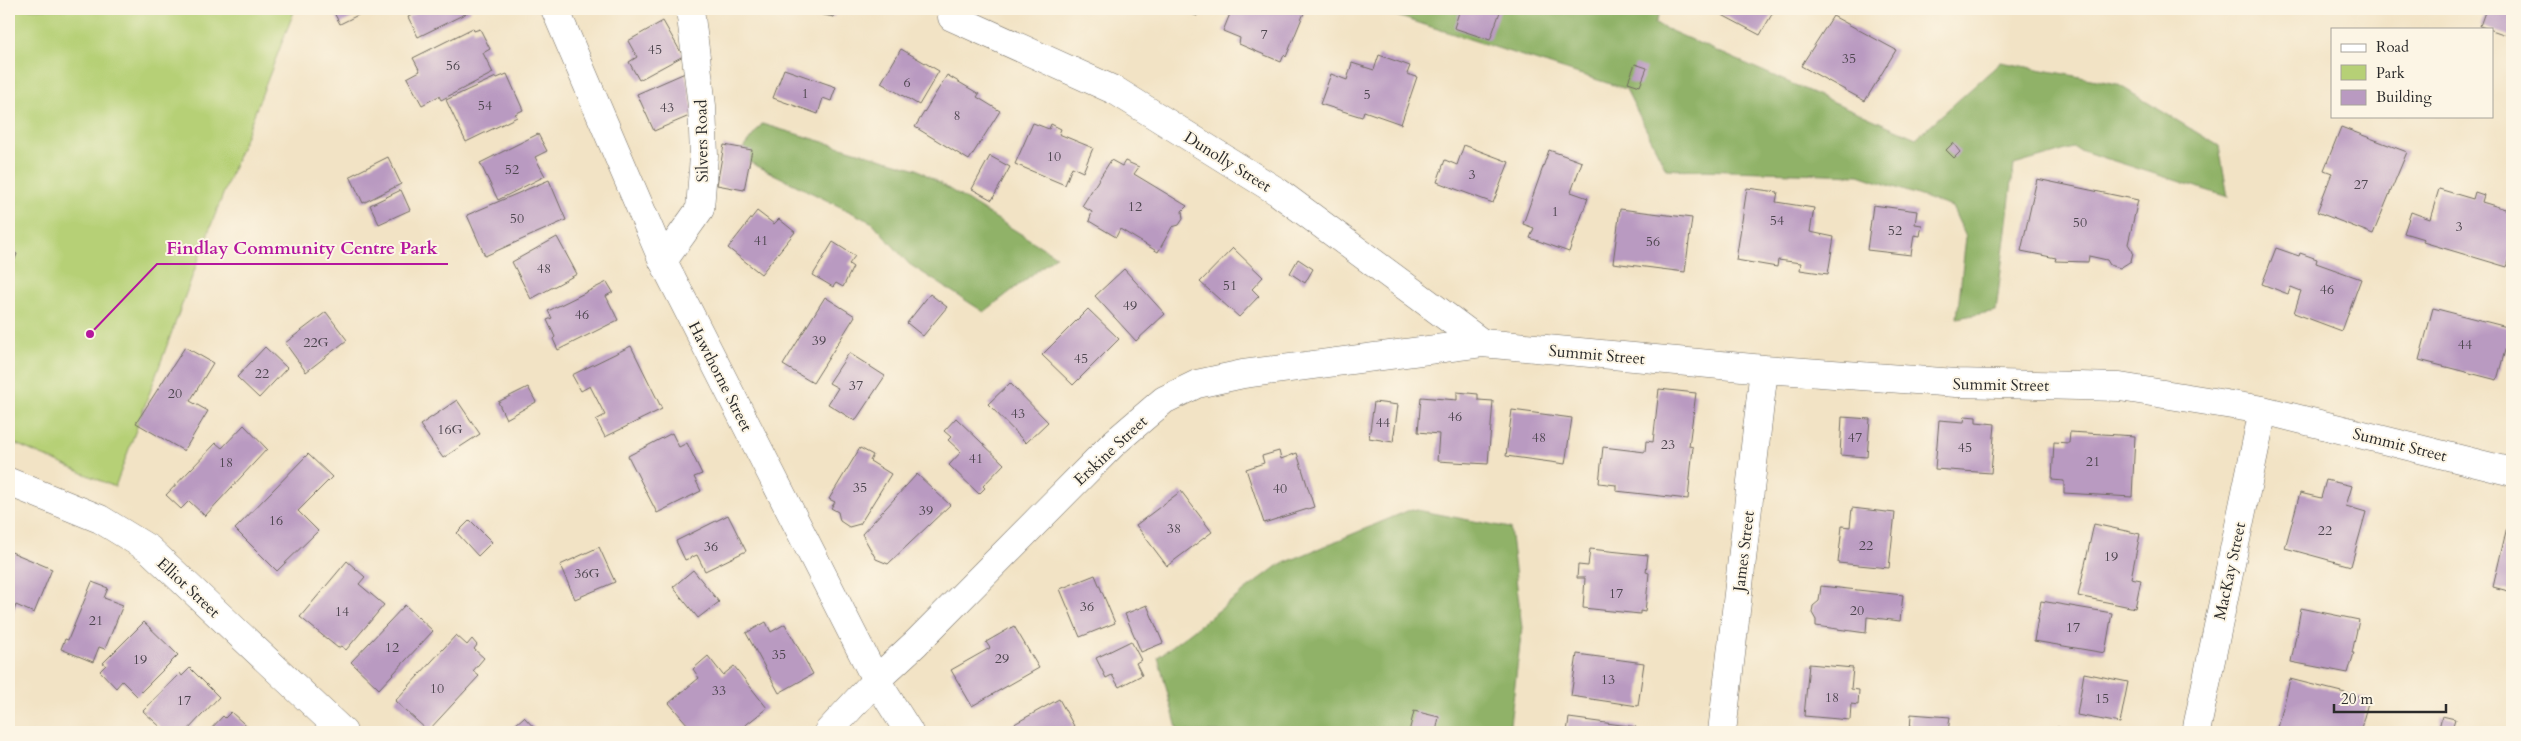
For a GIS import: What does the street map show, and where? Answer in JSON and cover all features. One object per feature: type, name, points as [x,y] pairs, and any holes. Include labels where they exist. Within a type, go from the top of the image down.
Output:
[{"type":"street","name":"Hawthorne Street","points":[[555,9],[663,261],[876,680],[909,732]]},
{"type":"street","name":"Silvers Road","points":[[663,261],[700,210],[704,156],[702,106],[690,9]]},
{"type":"street","name":"Dunolly Street","points":[[952,17],[1124,96],[1278,192],[1482,343]]},
{"type":"street","name":"Summit Street","points":[[1482,343],[1764,369],[1956,383],[2120,387],[2263,410],[2512,472]]},
{"type":"street","name":"Erskine Street","points":[[828,732],[876,680],[910,649],[1114,443],[1164,400],[1198,384],[1243,374],[1482,343]]},
{"type":"street","name":"James Street","points":[[1722,732],[1764,369]]},
{"type":"street","name":"MacKay Street","points":[[2196,732],[2263,410]]},
{"type":"street","name":"Elliot Street","points":[[9,482],[100,519],[149,550],[343,732]]},
{"type":"green space","points":[[9,9],[295,9],[210,228],[115,487],[9,441]]},
{"type":"green space","points":[[1375,9],[1661,9],[1655,24],[1916,138],[2001,62],[2117,84],[2219,146],[2228,197],[2073,148],[2014,165],[1996,311],[1957,318],[1966,237],[1952,207],[1859,175],[1666,169],[1626,89]]},
{"type":"green space","points":[[762,124],[917,169],[1056,256],[984,312],[909,264],[873,223],[737,156]]},
{"type":"green space","points":[[1412,509],[1510,528],[1522,628],[1509,732],[1178,732],[1158,657],[1277,566]]},
{"type":"building","points":[[332,9],[370,9],[340,24]]},
{"type":"building","points":[[414,9],[470,9],[471,11],[418,37],[408,17],[416,13]]},
{"type":"building","points":[[792,9],[835,9],[834,17]]},
{"type":"building","points":[[1178,9],[1199,9],[1197,16]]},
{"type":"building","points":[[1232,9],[1293,9],[1304,13],[1286,57],[1284,55],[1281,62],[1239,44],[1240,38],[1223,31]]},
{"type":"building","points":[[1460,9],[1501,9],[1490,40],[1454,28]]},
{"type":"building","points":[[1711,9],[1775,9],[1760,35]]},
{"type":"building","points":[[2486,9],[2512,9],[2512,37],[2494,31],[2494,28],[2480,26]]},
{"type":"building","points":[[1833,16],[1896,50],[1865,101],[1801,66]]},
{"type":"building","points":[[663,21],[683,56],[639,80],[629,62],[637,57],[628,41]]},
{"type":"building","points":[[473,28],[474,31],[480,29],[490,49],[483,53],[493,73],[441,100],[439,96],[422,105],[407,78],[420,71],[413,58]]},
{"type":"building","points":[[901,49],[939,71],[919,105],[881,83]]},
{"type":"building","points":[[1379,55],[1410,66],[1407,74],[1417,77],[1401,124],[1364,111],[1362,117],[1320,104],[1331,74],[1347,80],[1352,63],[1374,70]]},
{"type":"building","points":[[1635,64],[1647,68],[1640,86],[1628,82]]},
{"type":"building","points":[[784,69],[836,87],[831,101],[823,98],[818,114],[773,98]]},
{"type":"building","points":[[685,73],[694,114],[654,131],[637,94]]},
{"type":"building","points":[[507,74],[523,110],[515,114],[517,117],[466,142],[446,100],[496,77]]},
{"type":"building","points":[[947,75],[979,94],[977,97],[1000,111],[969,160],[915,127]]},
{"type":"building","points":[[1033,123],[1049,129],[1051,124],[1061,129],[1059,134],[1093,148],[1083,172],[1072,167],[1065,185],[1015,164]]},
{"type":"building","points":[[2341,127],[2407,152],[2373,234],[2317,212],[2332,173],[2324,170]]},
{"type":"building","points":[[538,134],[547,151],[535,157],[545,176],[498,200],[480,163]]},
{"type":"building","points":[[1953,143],[1960,152],[1954,158],[1946,150]]},
{"type":"building","points":[[724,145],[752,150],[744,190],[717,185]]},
{"type":"building","points":[[1464,145],[1509,162],[1493,203],[1437,182],[1445,160],[1457,165]]},
{"type":"building","points":[[1549,150],[1582,162],[1571,192],[1588,198],[1569,252],[1530,238],[1534,228],[1523,224]]},
{"type":"building","points":[[990,156],[1010,167],[992,200],[972,189]]},
{"type":"building","points":[[388,157],[401,184],[363,203],[350,176]]},
{"type":"building","points":[[1111,160],[1122,166],[1125,161],[1139,167],[1134,174],[1187,206],[1182,211],[1183,219],[1179,225],[1172,227],[1158,252],[1120,229],[1116,237],[1089,221],[1092,212],[1082,206]]},
{"type":"building","points":[[2037,179],[2138,200],[2128,244],[2133,252],[2131,261],[2120,268],[2110,265],[2107,260],[2089,256],[2088,262],[2055,261],[2056,258],[2021,251]]},
{"type":"building","points":[[549,180],[566,220],[485,256],[467,215]]},
{"type":"building","points":[[1747,188],[1778,192],[1776,202],[1814,208],[1810,232],[1834,237],[1828,274],[1800,270],[1801,263],[1778,260],[1777,267],[1736,260]]},
{"type":"building","points":[[2439,189],[2473,199],[2475,192],[2484,195],[2482,202],[2512,211],[2512,251],[2507,267],[2423,242],[2424,239],[2404,233],[2411,212],[2430,219]]},
{"type":"building","points":[[401,190],[410,210],[379,224],[370,205]]},
{"type":"building","points":[[1873,205],[1917,211],[1915,224],[1922,225],[1920,236],[1914,235],[1911,255],[1867,250]]},
{"type":"building","points":[[1620,209],[1692,218],[1685,272],[1613,263]]},
{"type":"building","points":[[757,211],[774,224],[779,219],[795,232],[761,274],[728,248]]},
{"type":"building","points":[[557,237],[577,274],[531,299],[512,262]]},
{"type":"building","points":[[833,242],[855,256],[849,264],[853,267],[843,287],[836,283],[833,287],[813,275]]},
{"type":"building","points":[[1233,248],[1263,277],[1252,289],[1259,296],[1239,317],[1200,282]]},
{"type":"building","points":[[2276,248],[2299,256],[2300,253],[2317,259],[2316,263],[2361,279],[2342,331],[2294,313],[2301,291],[2291,287],[2288,294],[2262,284]]},
{"type":"building","points":[[9,250],[17,254],[9,275]]},
{"type":"building","points":[[1298,259],[1313,269],[1305,283],[1290,273]]},
{"type":"building","points":[[1124,269],[1165,314],[1136,341],[1095,296]]},
{"type":"building","points":[[607,282],[613,292],[606,296],[618,320],[558,350],[553,339],[555,337],[547,320],[552,318],[548,311]]},
{"type":"building","points":[[930,294],[947,307],[923,336],[907,323]]},
{"type":"building","points":[[825,297],[855,316],[813,383],[783,365]]},
{"type":"building","points":[[2433,308],[2511,328],[2497,380],[2419,360]]},
{"type":"building","points":[[1088,309],[1119,339],[1073,385],[1042,355]]},
{"type":"building","points":[[326,312],[347,340],[306,372],[285,343]]},
{"type":"building","points":[[631,346],[662,409],[605,437],[596,420],[605,415],[590,386],[581,391],[572,375]]},
{"type":"building","points":[[185,347],[213,363],[190,401],[208,411],[184,451],[136,423]]},
{"type":"building","points":[[265,347],[287,368],[259,398],[237,377]]},
{"type":"building","points":[[849,353],[885,376],[855,421],[828,404],[838,388],[829,383]]},
{"type":"building","points":[[1010,383],[1048,422],[1026,443],[988,404]]},
{"type":"building","points":[[528,387],[536,402],[506,419],[498,402]]},
{"type":"building","points":[[1659,389],[1696,393],[1689,446],[1693,447],[1688,499],[1616,491],[1616,485],[1599,483],[1603,447],[1645,452],[1646,441],[1653,442]]},
{"type":"building","points":[[1457,392],[1478,394],[1478,400],[1493,401],[1488,464],[1437,461],[1439,434],[1418,432],[1421,397],[1457,400]]},
{"type":"building","points":[[457,400],[480,434],[443,458],[420,425]]},
{"type":"building","points":[[1374,402],[1398,405],[1393,442],[1369,438]]},
{"type":"building","points":[[1512,410],[1572,418],[1565,464],[1506,456]]},
{"type":"building","points":[[1965,416],[1976,417],[1976,422],[1995,424],[1991,473],[1935,469],[1939,420],[1964,422]]},
{"type":"building","points":[[1842,417],[1870,419],[1867,457],[1840,455]]},
{"type":"building","points":[[956,418],[1004,464],[983,486],[985,488],[979,494],[949,465],[961,452],[948,440],[951,437],[944,431]]},
{"type":"building","points":[[244,425],[267,449],[205,516],[189,501],[181,509],[166,495],[216,443],[222,448]]},
{"type":"building","points":[[2070,432],[2135,436],[2132,497],[2064,493],[2064,481],[2052,480],[2054,442],[2069,443]]},
{"type":"building","points":[[672,433],[679,447],[687,443],[702,474],[694,477],[701,491],[657,513],[628,456]]},
{"type":"building","points":[[860,448],[873,455],[870,461],[891,474],[860,524],[849,527],[840,521],[838,512],[831,508],[835,502],[829,499]]},
{"type":"building","points":[[1279,451],[1281,459],[1297,453],[1314,507],[1264,523],[1246,469],[1264,463],[1262,456]]},
{"type":"building","points":[[308,454],[332,477],[298,511],[318,531],[277,571],[235,529]]},
{"type":"building","points":[[917,474],[950,505],[888,564],[876,559],[862,534]]},
{"type":"building","points":[[2326,480],[2352,486],[2346,506],[2366,512],[2351,566],[2285,548],[2300,493],[2321,498]]},
{"type":"building","points":[[1181,491],[1212,532],[1167,566],[1136,525]]},
{"type":"building","points":[[1852,508],[1895,513],[1889,568],[1838,563],[1842,526],[1850,527]]},
{"type":"building","points":[[728,515],[746,551],[705,571],[697,555],[685,560],[676,541]]},
{"type":"building","points":[[470,520],[492,542],[478,556],[457,533]]},
{"type":"building","points":[[2094,524],[2140,534],[2131,578],[2141,580],[2135,608],[2078,596]]},
{"type":"building","points":[[2507,527],[2512,528],[2512,592],[2493,587]]},
{"type":"building","points":[[599,547],[615,582],[575,599],[560,565]]},
{"type":"building","points":[[1590,549],[1648,555],[1646,572],[1649,573],[1645,612],[1640,611],[1640,614],[1583,608],[1585,578],[1577,578],[1578,565],[1588,566]]},
{"type":"building","points":[[9,551],[52,569],[34,613],[16,605],[12,616],[9,615]]},
{"type":"building","points":[[347,561],[365,577],[359,584],[384,605],[346,650],[341,646],[338,648],[300,617]]},
{"type":"building","points":[[693,570],[719,602],[698,618],[673,587]]},
{"type":"building","points":[[1095,575],[1115,623],[1080,637],[1060,589]]},
{"type":"building","points":[[92,582],[108,588],[104,598],[123,605],[105,649],[99,647],[93,662],[61,649],[65,639],[68,640]]},
{"type":"building","points":[[1821,586],[1903,595],[1900,621],[1867,617],[1866,633],[1816,626],[1816,620],[1812,613],[1813,606],[1819,601]]},
{"type":"building","points":[[2041,601],[2112,613],[2105,653],[2034,641]]},
{"type":"building","points":[[405,605],[433,631],[379,689],[351,662]]},
{"type":"building","points":[[1147,605],[1163,643],[1141,652],[1125,614]]},
{"type":"building","points":[[2301,608],[2359,620],[2352,653],[2354,653],[2348,673],[2291,662]]},
{"type":"building","points":[[144,622],[178,655],[137,696],[122,681],[116,688],[100,671],[106,665],[103,663]]},
{"type":"building","points":[[766,622],[771,632],[785,624],[813,674],[779,693],[746,633]]},
{"type":"building","points":[[1014,626],[1039,668],[972,706],[951,670],[990,648],[986,642]]},
{"type":"building","points":[[456,635],[467,645],[472,639],[477,645],[474,649],[484,658],[473,671],[479,676],[428,731],[395,701]]},
{"type":"building","points":[[1131,641],[1141,660],[1136,663],[1142,675],[1119,687],[1112,675],[1106,678],[1096,658]]},
{"type":"building","points":[[1577,654],[1644,663],[1638,706],[1571,696]]},
{"type":"building","points":[[708,656],[723,675],[734,666],[767,708],[737,732],[694,732],[669,703],[699,678],[693,669]]},
{"type":"building","points":[[1809,664],[1853,668],[1851,689],[1859,690],[1858,705],[1851,704],[1850,720],[1804,716]]},
{"type":"building","points":[[190,668],[219,697],[186,732],[166,732],[143,711],[180,673],[182,676]]},
{"type":"building","points":[[2084,673],[2128,682],[2120,723],[2077,715]]},
{"type":"building","points":[[2290,679],[2369,699],[2360,732],[2277,732]]},
{"type":"building","points":[[1059,699],[1074,726],[1066,730],[1067,732],[1000,732]]},
{"type":"building","points":[[1414,711],[1439,717],[1436,732],[1409,732]]},
{"type":"building","points":[[231,712],[253,732],[208,732],[223,716],[225,718]]},
{"type":"building","points":[[1911,714],[1950,717],[1948,732],[1910,732]]},
{"type":"building","points":[[2442,716],[2455,719],[2451,732],[2438,732]]},
{"type":"building","points":[[524,717],[538,732],[507,732]]},
{"type":"building","points":[[1569,718],[1636,727],[1635,732],[1567,732]]},
{"type":"building","points":[[2057,727],[2080,731],[2080,732],[2056,732]]},
{"type":"place","name":"Findlay Community Centre Park","points":[[90,334]]}]
